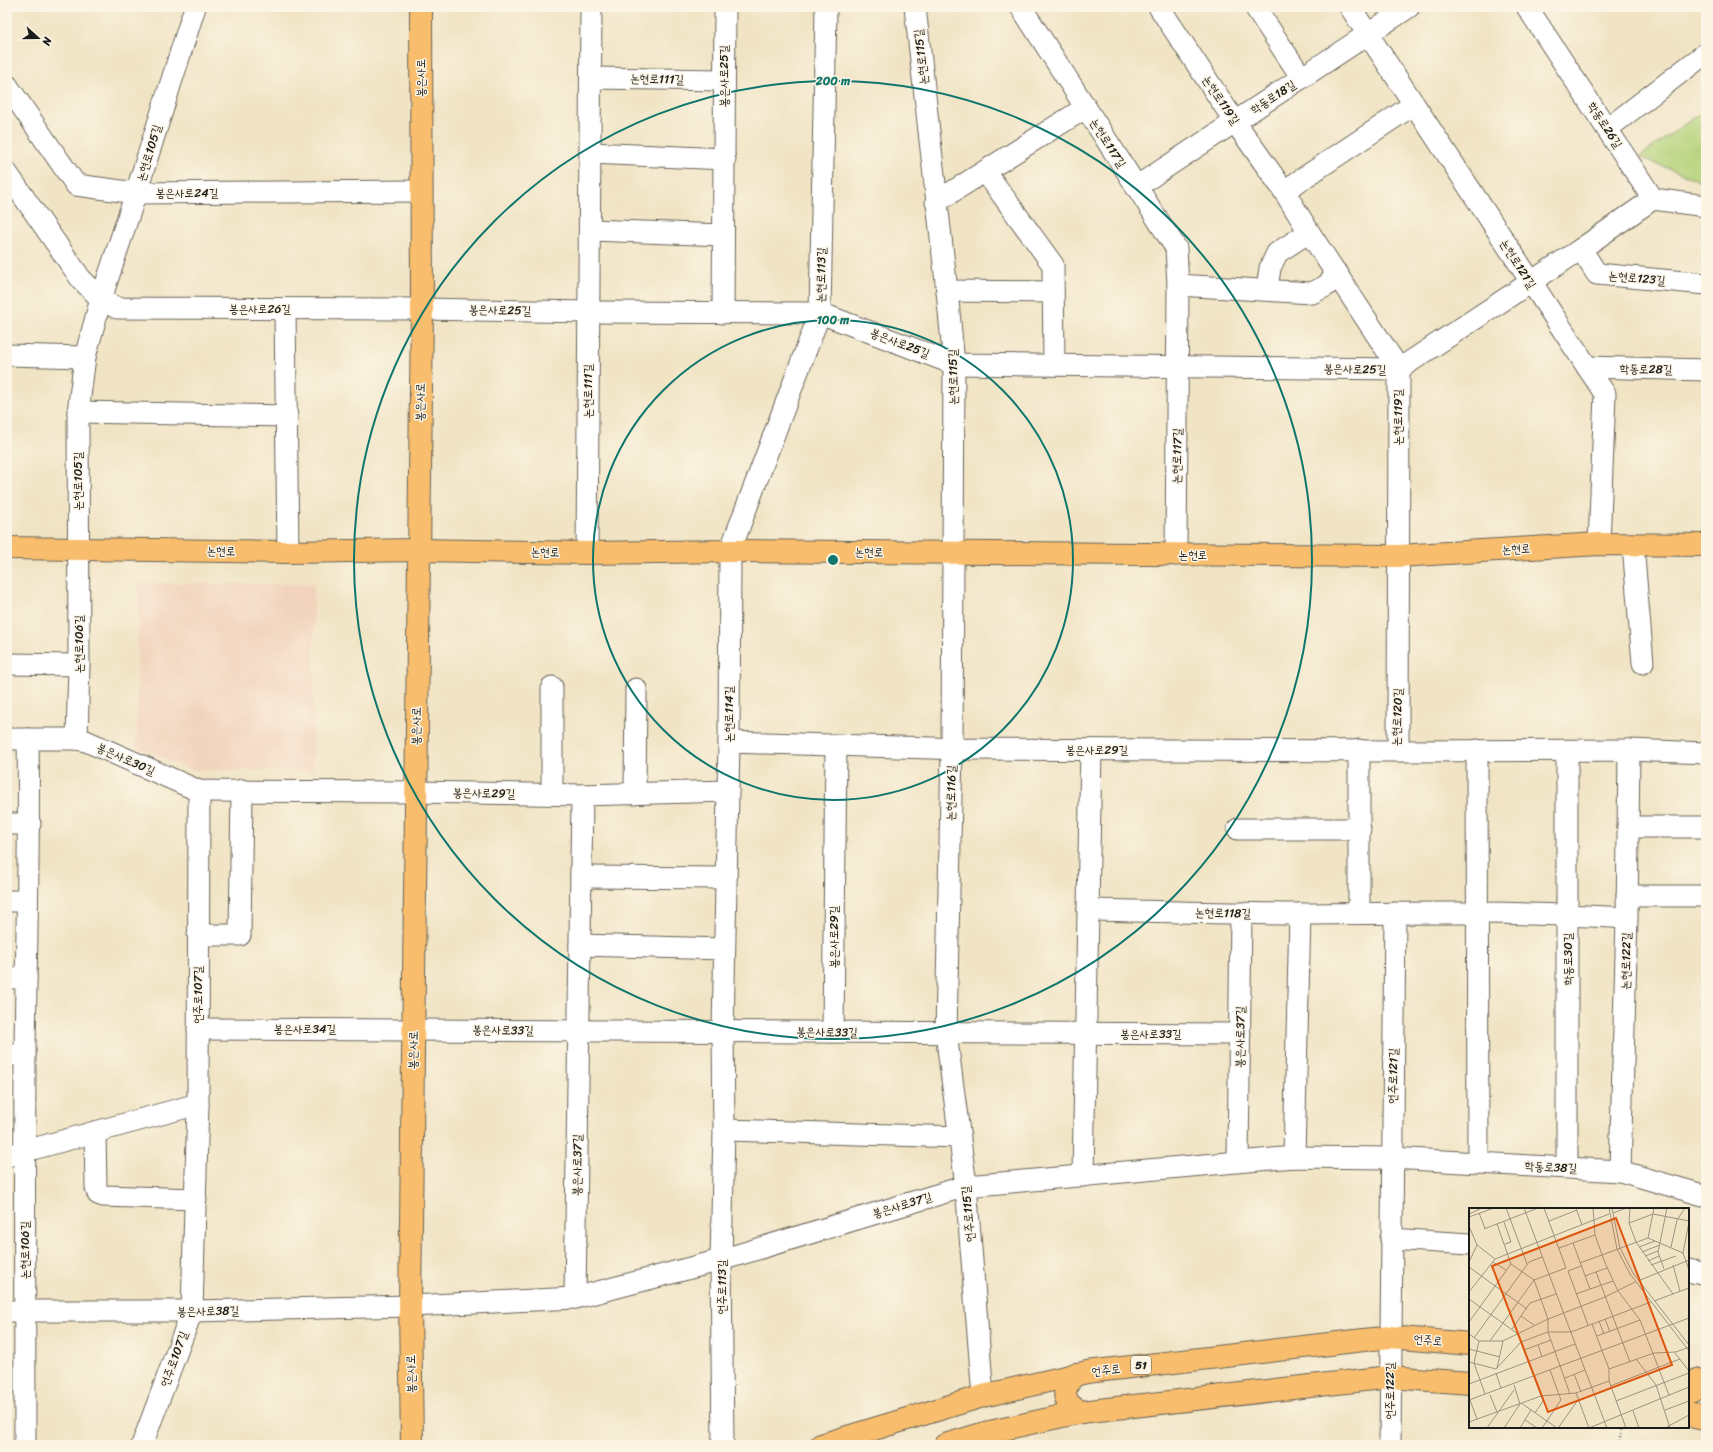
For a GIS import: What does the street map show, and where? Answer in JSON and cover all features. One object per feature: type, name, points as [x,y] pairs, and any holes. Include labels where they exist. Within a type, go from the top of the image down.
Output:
[{"type":"main road","name":"봉은사로","points":[[412,1445],[410,1306],[422,309],[420,191],[421,7]]},
{"type":"main road","name":"논현로","points":[[7,548],[288,552],[418,550],[587,553],[730,551],[1398,556],[1599,544],[1706,545]]},
{"type":"main road","name":"언주로","points":[[821,1445],[983,1396],[1087,1372],[1390,1337],[1469,1344]]},
{"type":"main road","points":[[1075,1374],[1066,1385],[1064,1392],[1065,1398],[1074,1408],[1081,1412]]},
{"type":"main road","points":[[945,1445],[986,1439],[1081,1412],[1390,1377],[1469,1383]]},
{"type":"main road","points":[[1689,1413],[1706,1417]]},
{"type":"street","name":"논현로105길","points":[[78,549],[78,412],[84,357],[101,299],[195,7]]},
{"type":"street","name":"논현로111길","points":[[587,553],[588,312],[591,230],[591,7]]},
{"type":"street","name":"봉은사로25길","points":[[723,312],[725,7]]},
{"type":"street","name":"논현로113길","points":[[730,551],[820,313],[826,7]]},
{"type":"street","name":"논현로115길","points":[[915,7],[954,364],[953,553]]},
{"type":"street","name":"논현로117길","points":[[1021,7],[1176,248],[1178,285],[1176,555]]},
{"type":"street","name":"논현로119길","points":[[1159,7],[1235,122],[1284,191],[1309,232],[1399,369],[1398,556]]},
{"type":"street","points":[[1255,7],[1302,78]]},
{"type":"street","name":"논현로121길","points":[[1350,7],[1530,283],[1605,394],[1599,544]]},
{"type":"street","name":"학동로18길","points":[[1136,187],[1409,7]]},
{"type":"street","name":"학동로26길","points":[[1527,7],[1653,199]]},
{"type":"street","points":[[1607,130],[1706,53]]},
{"type":"street","name":"논현로111길","points":[[591,78],[724,80]]},
{"type":"street","name":"봉은사로24길","points":[[7,85],[76,185],[136,193],[420,191]]},
{"type":"street","points":[[1284,191],[1413,105]]},
{"type":"street","points":[[936,202],[1085,108]]},
{"type":"street","points":[[590,153],[725,159]]},
{"type":"street","points":[[985,171],[1053,265],[1054,365]]},
{"type":"street","points":[[7,173],[82,279],[101,299]]},
{"type":"street","name":"봉은사로25길","points":[[422,309],[588,312],[820,313],[954,364],[1399,369],[1581,249],[1653,199]]},
{"type":"street","points":[[1653,199],[1706,206]]},
{"type":"street","points":[[591,230],[723,234]]},
{"type":"street","points":[[1267,289],[1270,268],[1277,253],[1309,232]]},
{"type":"street","name":"논현로123길","points":[[1581,249],[1597,274],[1706,284]]},
{"type":"street","points":[[1178,285],[1267,289],[1312,293],[1326,286],[1338,274]]},
{"type":"street","points":[[947,291],[1053,292]]},
{"type":"street","name":"봉은사로26길","points":[[101,299],[117,308],[285,310],[422,309]]},
{"type":"street","points":[[285,310],[288,552]]},
{"type":"street","points":[[10,351],[84,357]]},
{"type":"street","name":"학동로28길","points":[[1587,367],[1706,370]]},
{"type":"street","points":[[78,412],[287,416]]},
{"type":"street","points":[[1633,545],[1643,663]]},
{"type":"street","name":"논현로106길","points":[[77,739],[79,665],[78,549]]},
{"type":"street","name":"논현로114길","points":[[723,1030],[729,742],[730,551]]},
{"type":"street","name":"논현로116길","points":[[946,1033],[952,748],[953,553]]},
{"type":"street","name":"논현로120길","points":[[1359,750],[1398,751],[1398,556]]},
{"type":"street","points":[[7,664],[79,665]]},
{"type":"street","points":[[552,687],[552,794]]},
{"type":"street","points":[[635,794],[636,689]]},
{"type":"street","name":"봉은사로30길","points":[[7,739],[77,739],[86,741],[199,791],[416,792]]},
{"type":"street","name":"논현로106길","points":[[25,1445],[16,1311],[16,1055],[17,901],[30,824],[28,739]]},
{"type":"street","name":"봉은사로29길","points":[[729,742],[1091,750],[1359,750]]},
{"type":"street","name":"봉은사로29길","points":[[833,1032],[836,745]]},
{"type":"street","points":[[1083,1176],[1091,750]]},
{"type":"street","points":[[1359,750],[1359,912]]},
{"type":"street","points":[[1477,750],[1478,1163]]},
{"type":"street","points":[[1398,751],[1629,750],[1706,753]]},
{"type":"street","name":"논현로122길","points":[[1620,1171],[1627,918],[1629,750]]},
{"type":"street","name":"학동로30길","points":[[1567,751],[1567,1167]]},
{"type":"street","points":[[198,935],[240,935],[242,790]]},
{"type":"street","name":"언주로107길","points":[[142,1445],[192,1312],[198,1104],[199,791]]},
{"type":"street","name":"봉은사로29길","points":[[416,792],[582,795],[728,791]]},
{"type":"street","points":[[579,1032],[582,795]]},
{"type":"street","points":[[7,824],[30,824]]},
{"type":"street","points":[[1628,827],[1706,827]]},
{"type":"street","points":[[1238,829],[1360,829]]},
{"type":"street","points":[[581,877],[726,878]]},
{"type":"street","points":[[1627,896],[1706,896]]},
{"type":"street","name":"논현로118길","points":[[1088,910],[1300,914],[1359,912],[1568,914],[1627,918]]},
{"type":"street","name":"봉은사로37길","points":[[1238,1161],[1241,913]]},
{"type":"street","name":"언주로121길","points":[[1390,1337],[1395,913]]},
{"type":"street","points":[[1294,1156],[1300,914]]},
{"type":"street","points":[[580,945],[724,949]]},
{"type":"street","name":"봉은사로34길","points":[[198,1029],[413,1029]]},
{"type":"street","name":"봉은사로33길","points":[[413,1029],[579,1032],[723,1030],[946,1033],[1240,1034]]},
{"type":"street","name":"언주로113길","points":[[723,1030],[724,1130],[721,1260],[723,1445]]},
{"type":"street","name":"봉은사로37길","points":[[576,1298],[579,1032]]},
{"type":"street","name":"언주로115길","points":[[946,1033],[966,1186],[983,1396]]},
{"type":"street","points":[[16,1154],[198,1104]]},
{"type":"street","points":[[724,1130],[960,1137]]},
{"type":"street","points":[[95,1132],[96,1188],[98,1194],[103,1196],[196,1199]]},
{"type":"street","name":"봉은사로37길","points":[[410,1306],[576,1298],[721,1260],[966,1186],[1294,1156],[1392,1158]]},
{"type":"street","name":"학동로38길","points":[[1392,1158],[1620,1171],[1706,1196]]},
{"type":"street","points":[[1391,1239],[1469,1244]]},
{"type":"street","points":[[1689,1270],[1706,1274]]},
{"type":"street","name":"봉은사로38길","points":[[16,1311],[192,1312],[410,1306]]},
{"type":"street","name":"언주로122길","points":[[1390,1337],[1390,1445]]},
{"type":"path","points":[[1619,1445],[1621,1428]]},
{"type":"shaded area","points":[[139,583],[314,584],[313,771],[193,770],[136,747]]},
{"type":"green space","points":[[1706,109],[1706,183],[1639,157]]}]
